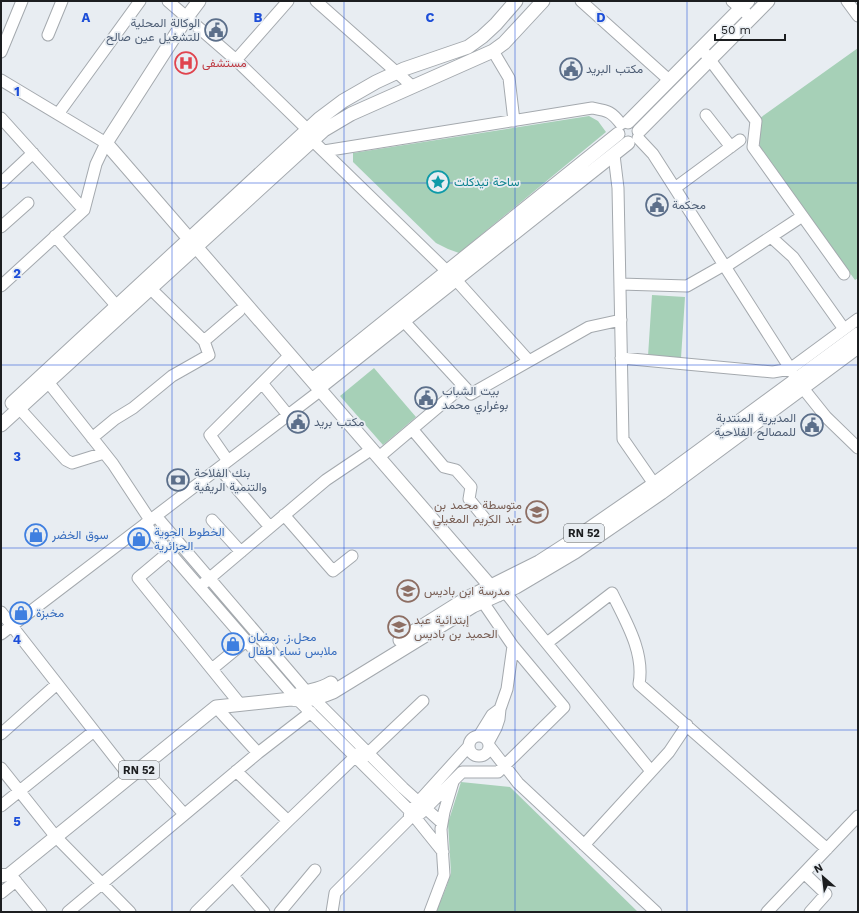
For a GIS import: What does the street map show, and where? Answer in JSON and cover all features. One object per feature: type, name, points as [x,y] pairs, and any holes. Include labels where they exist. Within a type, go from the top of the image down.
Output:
[{"type":"main road","points":[[199,1],[187,17],[106,143],[375,453],[498,591]]},
{"type":"main road","points":[[1,413],[120,310],[310,135],[343,101],[376,82],[468,47],[496,24],[516,1]]},
{"type":"main road","points":[[310,135],[324,130],[351,114],[412,86],[487,54],[504,43],[543,1]]},
{"type":"main road","points":[[317,386],[452,276],[614,155],[635,137],[768,1]]},
{"type":"main road","points":[[452,276],[622,127],[701,48],[742,3]]},
{"type":"main road","points":[[473,43],[487,54]]},
{"type":"main road","points":[[343,101],[351,114]]},
{"type":"main road","points":[[622,127],[635,124],[635,137]]},
{"type":"main road","points":[[622,127],[621,141],[635,137]]},
{"type":"main road","points":[[1,425],[48,382],[120,310],[151,288],[193,243]]},
{"type":"main road","name":"RN 52","points":[[9,877],[130,776],[216,707],[301,697],[326,686],[467,598],[480,597],[498,591],[545,558],[658,488],[796,378],[858,334]]},
{"type":"main road","name":"RN 52","points":[[796,378],[858,347]]},
{"type":"street","points":[[1,52],[22,1]]},
{"type":"street","points":[[48,35],[62,1]]},
{"type":"street","points":[[58,114],[140,1]]},
{"type":"street","points":[[168,1],[236,60],[324,151],[452,276],[529,361]]},
{"type":"street","points":[[236,60],[288,1]]},
{"type":"street","points":[[316,1],[412,86]]},
{"type":"street","points":[[581,1],[669,80]]},
{"type":"street","points":[[847,1],[858,16]]},
{"type":"street","points":[[742,3],[754,15]]},
{"type":"street","points":[[701,48],[756,120],[753,147],[844,274]]},
{"type":"street","points":[[487,54],[509,78],[514,120]]},
{"type":"street","points":[[1,80],[106,143],[96,164],[84,210],[1,286]]},
{"type":"street","points":[[324,151],[592,108],[613,114],[622,127]]},
{"type":"street","points":[[706,115],[731,147]]},
{"type":"street","points":[[1,119],[84,210]]},
{"type":"street","points":[[635,137],[653,154],[796,378],[826,417],[858,448]]},
{"type":"street","points":[[675,188],[740,140]]},
{"type":"street","points":[[1,183],[33,153]]},
{"type":"street","points":[[614,155],[618,188],[622,439],[658,488]]},
{"type":"street","points":[[1,227],[28,203]]},
{"type":"street","points":[[620,284],[687,286],[724,266],[798,219]]},
{"type":"street","points":[[55,236],[120,310]]},
{"type":"street","points":[[771,237],[793,257],[844,329]]},
{"type":"street","points":[[92,438],[115,419],[133,408],[172,376],[209,355],[204,341],[151,288]]},
{"type":"street","points":[[204,341],[239,311]]},
{"type":"street","points":[[400,317],[471,394],[589,327],[621,320]]},
{"type":"street","points":[[796,378],[844,329],[858,319]]},
{"type":"street","points":[[228,461],[210,434],[290,355]]},
{"type":"street","points":[[621,358],[773,372],[796,378]]},
{"type":"street","points":[[48,382],[104,453],[150,520],[169,552],[246,641],[361,755],[443,852]]},
{"type":"street","points":[[262,383],[288,415]]},
{"type":"street","points":[[1,634],[288,415],[317,386]]},
{"type":"street","points":[[199,587],[326,480],[375,453],[412,429],[463,386]]},
{"type":"street","points":[[19,408],[66,460],[72,463],[104,453]]},
{"type":"street","points":[[412,429],[444,467],[456,470],[471,487],[469,499],[486,520]]},
{"type":"street","points":[[219,468],[270,527]]},
{"type":"street","points":[[284,515],[333,571],[352,556]]},
{"type":"street","points":[[150,520],[209,579],[311,712],[442,823]]},
{"type":"street","points":[[212,520],[241,552]]},
{"type":"street","points":[[169,552],[138,578],[240,704]]},
{"type":"street","points":[[498,591],[547,643],[652,771]]},
{"type":"street","points":[[547,643],[612,593],[629,628],[639,655],[641,674],[639,684],[827,849]]},
{"type":"street","points":[[458,776],[502,769],[564,707],[513,646],[480,597]]},
{"type":"street","points":[[1,612],[130,776]]},
{"type":"street","points":[[212,669],[246,641]]},
{"type":"street","points":[[422,805],[458,776],[476,756],[483,756],[488,752],[486,741],[498,724],[500,709],[507,690],[513,646]]},
{"type":"street","points":[[1,734],[57,684]]},
{"type":"street","points":[[199,911],[288,821],[423,701]]},
{"type":"street","points":[[216,707],[258,753]]},
{"type":"street","points":[[68,912],[236,771],[311,712]]},
{"type":"street","points":[[584,845],[669,752],[687,725]]},
{"type":"street","points":[[1,806],[94,731]]},
{"type":"street","points":[[332,912],[336,893],[422,805],[469,746],[470,741],[474,737],[486,741],[502,769]]},
{"type":"street","points":[[469,746],[470,752],[502,769],[518,783],[656,912]]},
{"type":"street","points":[[142,767],[184,814]]},
{"type":"street","points":[[1,768],[56,837],[130,912]]},
{"type":"street","points":[[236,771],[288,821]]},
{"type":"street","points":[[430,912],[444,875],[441,829],[458,776]]},
{"type":"street","points":[[767,912],[858,816]]},
{"type":"street","points":[[280,912],[315,870]]},
{"type":"street","points":[[804,873],[826,894],[810,912]]},
{"type":"street","points":[[233,876],[264,912]]},
{"type":"street","points":[[1,893],[9,877],[41,912]]},
{"type":"green space","points":[[858,48],[858,278],[855,280],[760,150],[760,118]]},
{"type":"green space","points":[[589,116],[598,121],[606,132],[459,253],[436,243],[353,162],[353,153]]},
{"type":"green space","points":[[652,295],[685,297],[681,358],[648,356]]},
{"type":"green space","points":[[374,368],[416,417],[383,445],[340,396]]},
{"type":"green space","points":[[461,782],[510,787],[638,912],[436,912],[451,873],[448,823]]},
{"type":"place","name":"الوكالة المحلية للتشغيل عين صالح","points":[[216,30]]},
{"type":"place","name":"مستشفى","points":[[186,63]]},
{"type":"place","name":"مكتب البريد","points":[[571,69]]},
{"type":"place","name":"ساحة تيدكلت","points":[[438,182]]},
{"type":"place","name":"محكمة","points":[[657,205]]},
{"type":"place","name":"بيت الشباب بوغراري محمد","points":[[426,398]]},
{"type":"place","name":"مكتب بريد","points":[[298,422]]},
{"type":"place","name":"المديرية المنتدبة للمصالح الفلاحية","points":[[812,425]]},
{"type":"place","name":"بنك الفلاحة والتنمية الريفية","points":[[178,480]]},
{"type":"place","name":"متوسطة محمد بن عبد الكريم المغيلي","points":[[537,512]]},
{"type":"place","name":"سوق الخضر","points":[[36,535]]},
{"type":"place","name":"الخطوط الجوية الجزائرية","points":[[139,539]]},
{"type":"place","name":"مدرسة ابن باديس","points":[[408,591]]},
{"type":"place","name":"مخبزة","points":[[21,613]]},
{"type":"place","name":"إبتدائية عبد الحميد بن باديس","points":[[399,627]]},
{"type":"place","name":"محل.ز. رمضان ملابس نساء اطفال","points":[[233,644]]}]
